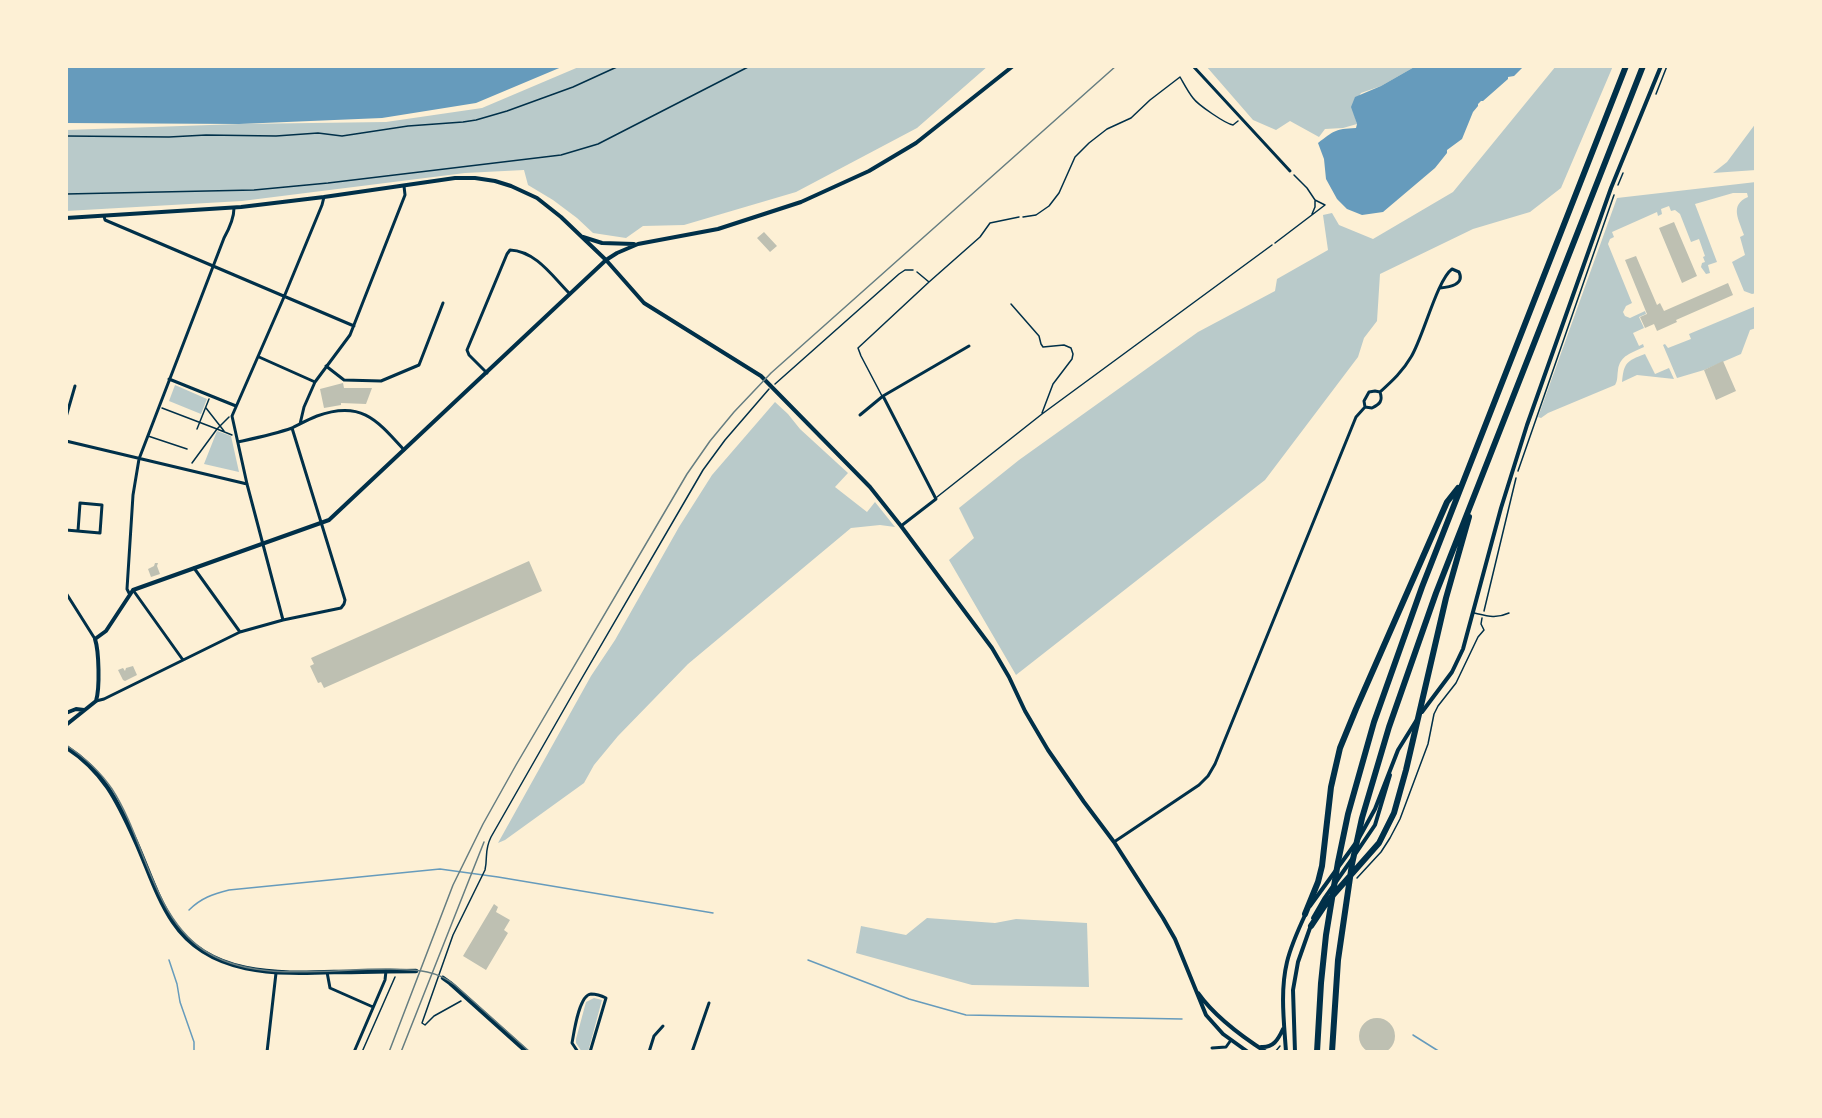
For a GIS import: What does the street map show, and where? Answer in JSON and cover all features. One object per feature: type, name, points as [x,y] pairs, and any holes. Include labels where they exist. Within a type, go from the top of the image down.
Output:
[{"type":"highway","points":[[1317,1052],[1327,927],[1338,861],[1360,768],[1389,677],[1463,481],[1626,66]]},
{"type":"highway","points":[[1332,1052],[1334,1006],[1344,912],[1354,852],[1375,772],[1417,645],[1643,66]]},
{"type":"highway","points":[[1305,914],[1322,866],[1331,787],[1335,765],[1344,739],[1447,502],[1463,481]]},
{"type":"highway","points":[[1311,926],[1327,902],[1365,860],[1384,834],[1399,800],[1446,598],[1461,549],[1471,503]]},
{"type":"main road","points":[[66,747],[93,768],[110,788],[165,908],[181,933],[196,947],[218,960],[242,968],[276,973],[416,971]]},
{"type":"main road","points":[[443,978],[527,1052]]},
{"type":"street","points":[[580,236],[602,243],[638,244],[718,229],[801,202],[869,171],[916,143],[1013,66]]},
{"type":"street","points":[[1193,66],[1290,171]]},
{"type":"street","points":[[1286,1052],[1284,998],[1288,960],[1305,914],[1359,838],[1375,808],[1394,757],[1422,711],[1456,665],[1468,635],[1501,508],[1527,425],[1611,188],[1660,66]]},
{"type":"street","points":[[66,218],[234,208],[455,178],[475,178],[495,182],[511,186],[537,198],[561,217],[606,260],[644,303],[761,376],[870,487],[992,648],[1048,750],[1114,842],[1175,939],[1206,1015],[1223,1034],[1248,1052]]},
{"type":"street","points":[[300,424],[315,382],[350,335],[354,326],[405,195],[404,186]]},
{"type":"street","points":[[283,620],[232,416],[284,297],[324,197]]},
{"type":"street","points":[[183,660],[127,589],[133,495],[139,459],[147,436],[229,228],[234,208]]},
{"type":"street","points":[[104,216],[105,220],[354,326]]},
{"type":"street","points":[[95,639],[106,631],[131,592],[329,520],[606,260],[638,244]]},
{"type":"street","points":[[487,373],[467,350],[510,250],[533,257],[570,294]]},
{"type":"street","points":[[1380,392],[1404,369],[1412,356],[1440,288],[1447,273],[1452,269],[1459,272],[1460,281],[1456,285],[1440,288]]},
{"type":"street","points":[[326,366],[344,380],[381,381],[419,365],[443,303]]},
{"type":"street","points":[[860,415],[883,396],[969,346]]},
{"type":"street","points":[[258,357],[315,382]]},
{"type":"street","points":[[169,379],[237,406]]},
{"type":"street","points":[[66,417],[75,386]]},
{"type":"street","points":[[1365,407],[1364,401],[1369,392],[1380,392]]},
{"type":"street","points":[[1365,407],[1372,408],[1381,402],[1380,392]]},
{"type":"street","points":[[883,396],[936,499],[901,526]]},
{"type":"street","points":[[1114,842],[1199,785],[1215,764],[1356,417],[1365,407]]},
{"type":"street","points":[[238,442],[292,428],[337,410],[353,410],[378,422],[404,450]]},
{"type":"street","points":[[96,700],[104,699],[240,632],[341,608],[344,604],[345,600],[292,428]]},
{"type":"street","points":[[66,441],[248,484]]},
{"type":"street","points":[[66,530],[100,533],[102,505],[80,503],[78,531]]},
{"type":"street","points":[[194,568],[240,632]]},
{"type":"street","points":[[66,593],[98,647],[96,700],[66,725]]},
{"type":"street","points":[[66,713],[76,709],[84,711]]},
{"type":"street","points":[[1295,1052],[1293,990],[1298,962],[1315,914],[1375,825],[1394,757]]},
{"type":"street","points":[[1288,960],[1298,962]]},
{"type":"street","points":[[354,1052],[385,980],[386,971]]},
{"type":"street","points":[[327,972],[330,988],[373,1007]]},
{"type":"street","points":[[267,1052],[276,973]]},
{"type":"street","points":[[1194,987],[1232,1028],[1266,1052]]},
{"type":"street","points":[[578,1052],[572,1043],[579,1012],[585,997],[594,994],[606,998],[590,1052]]},
{"type":"street","points":[[692,1052],[709,1003]]},
{"type":"street","points":[[649,1052],[654,1036],[663,1026]]},
{"type":"street","points":[[1258,1047],[1271,1046],[1284,1029]]},
{"type":"street","points":[[1212,1048],[1226,1047],[1231,1040]]},
{"type":"lane","points":[[883,396],[858,348],[980,237],[990,223],[1019,217]]},
{"type":"lane","points":[[936,499],[1042,414],[1272,245]]},
{"type":"lane","points":[[917,272],[929,282]]},
{"type":"lane","points":[[1011,304],[1039,336],[1043,347],[1064,345],[1071,348],[1073,354],[1072,359],[1053,384],[1042,414]]},
{"type":"lane","points":[[147,436],[187,449]]},
{"type":"lane","points":[[1473,613],[1492,618],[1509,613]]},
{"type":"path","points":[[66,136],[276,136],[318,133],[342,136],[408,126],[469,121],[507,111],[573,87],[619,66]]},
{"type":"path","points":[[66,194],[254,190],[561,155],[598,144],[750,66]]},
{"type":"path","points":[[1019,217],[1036,215],[1049,206],[1064,184],[1075,157],[1082,150],[1107,129],[1137,113],[1180,77],[1192,98],[1227,124],[1233,125],[1241,119]]},
{"type":"path","points":[[1272,245],[1325,205],[1315,200],[1290,171]]},
{"type":"path","points":[[1311,215],[1315,207],[1315,200]]},
{"type":"path","points":[[778,380],[899,274],[908,269],[917,272]]},
{"type":"path","points":[[456,1004],[434,1016],[425,1025],[422,1023],[453,935],[485,870],[486,847],[491,837],[704,470],[725,440],[767,391]]},
{"type":"path","points":[[197,429],[211,396]]},
{"type":"path","points":[[159,407],[237,436]]},
{"type":"path","points":[[206,408],[225,432]]},
{"type":"path","points":[[192,463],[226,417],[232,416]]},
{"type":"path","points":[[362,1052],[397,971]]},
{"type":"path","points":[[1275,1052],[1285,1041]]},
{"type":"shaded area","points":[[581,66],[988,66],[917,128],[796,192],[684,225],[643,226],[626,238],[593,233],[553,200],[528,185],[524,170],[465,173],[242,201],[66,211],[66,130],[386,122],[482,108]]},
{"type":"shaded area","points":[[1206,66],[1416,66],[1381,86],[1361,93],[1352,107],[1357,124],[1325,129],[1319,137],[1290,121],[1276,130],[1253,120]]},
{"type":"shaded area","points":[[1556,66],[1613,66],[1561,188],[1530,212],[1473,229],[1380,274],[1377,321],[1364,338],[1358,357],[1265,480],[1016,675],[949,560],[974,538],[959,508],[1019,460],[1198,332],[1275,291],[1277,279],[1328,250],[1323,215],[1332,213],[1339,225],[1373,239],[1453,192]]},
{"type":"shaded area","points":[[1756,123],[1756,170],[1713,173],[1727,162]]},
{"type":"shaded area","points":[[1756,182],[1756,293],[1744,291],[1732,262],[1745,255],[1740,237],[1744,235],[1737,209],[1742,200],[1748,197],[1747,193],[1733,193],[1695,204],[1717,262],[1708,265],[1710,273],[1706,274],[1701,267],[1705,262],[1703,257],[1705,256],[1699,239],[1691,242],[1680,214],[1675,210],[1671,211],[1669,206],[1661,209],[1662,214],[1658,216],[1657,212],[1612,232],[1614,237],[1608,244],[1632,303],[1626,306],[1623,312],[1630,318],[1645,311],[1646,314],[1639,317],[1644,328],[1633,333],[1639,346],[1643,344],[1644,347],[1627,355],[1621,361],[1615,385],[1541,418],[1538,417],[1617,198]]},
{"type":"shaded area","points":[[1756,306],[1756,328],[1750,330],[1741,354],[1704,370],[1677,378],[1663,345],[1665,344],[1668,348],[1691,339],[1689,334]]},
{"type":"shaded area","points":[[1645,354],[1655,374],[1669,368],[1674,379],[1637,375],[1622,382],[1627,364]]},
{"type":"shaded area","points":[[175,385],[207,399],[201,414],[169,401]]},
{"type":"shaded area","points":[[775,402],[800,429],[848,473],[835,487],[867,512],[875,502],[895,527],[880,525],[851,528],[688,664],[618,736],[594,765],[584,783],[498,843],[591,676],[615,640],[679,527],[712,475]]},
{"type":"shaded area","points":[[217,431],[231,436],[239,472],[204,464]]},
{"type":"shaded area","points":[[927,918],[995,923],[1016,919],[1087,923],[1089,987],[972,985],[856,953],[861,926],[906,935]]},
{"type":"shaded area","points":[[594,998],[602,1000],[588,1052],[582,1052],[576,1039],[586,1002]]},
{"type":"water","points":[[66,66],[564,66],[476,103],[382,118],[239,124],[66,123]]},
{"type":"water","points":[[1416,66],[1524,66],[1478,104],[1462,139],[1447,150],[1435,168],[1383,212],[1362,215],[1347,209],[1337,199],[1326,179],[1324,159],[1318,143],[1335,131],[1356,128],[1357,124],[1351,107],[1355,97],[1381,86]]},
{"type":"building","points":[[1674,222],[1697,276],[1682,283],[1659,228]]},
{"type":"building","points":[[764,232],[777,246],[770,252],[757,238]]},
{"type":"building","points":[[1636,256],[1657,305],[1660,303],[1664,311],[1728,283],[1733,295],[1676,320],[1677,322],[1657,331],[1654,324],[1645,328],[1640,317],[1647,314],[1625,260]]},
{"type":"building","points":[[1723,361],[1736,391],[1716,400],[1704,370]]},
{"type":"building","points":[[343,383],[344,388],[372,388],[366,404],[341,403],[341,405],[324,408],[320,389]]},
{"type":"building","points":[[529,561],[542,591],[324,688],[321,682],[318,683],[310,666],[314,664],[311,658]]},
{"type":"building","points":[[158,563],[160,574],[151,577],[148,569]]},
{"type":"building","points":[[133,666],[137,675],[123,680],[118,670],[123,668],[125,671],[126,668]]},
{"type":"building","points":[[494,904],[498,907],[496,912],[510,920],[504,930],[508,933],[486,970],[463,956]]},
{"type":"building","points":[[1377,1018],[1390,1023],[1395,1036],[1390,1049],[1377,1054],[1364,1049],[1359,1036],[1364,1023]]},
{"type":"waterway","points":[[189,910],[198,902],[229,890],[440,869],[713,913]]},
{"type":"waterway","points":[[169,960],[194,1042],[194,1052]]},
{"type":"waterway","points":[[808,960],[909,999],[966,1015],[1182,1019]]},
{"type":"waterway","points":[[1413,1035],[1440,1052]]},
{"type":"tram line","points":[[66,745],[91,765],[112,789],[134,832],[152,879],[175,922],[191,940],[210,954],[230,963],[275,971],[390,969],[432,973],[455,985],[530,1052]]},
{"type":"railway","points":[[389,1052],[453,885],[483,824],[687,474],[710,441],[771,373],[1116,66]]},
{"type":"railway","points":[[401,1052],[484,842]]}]
